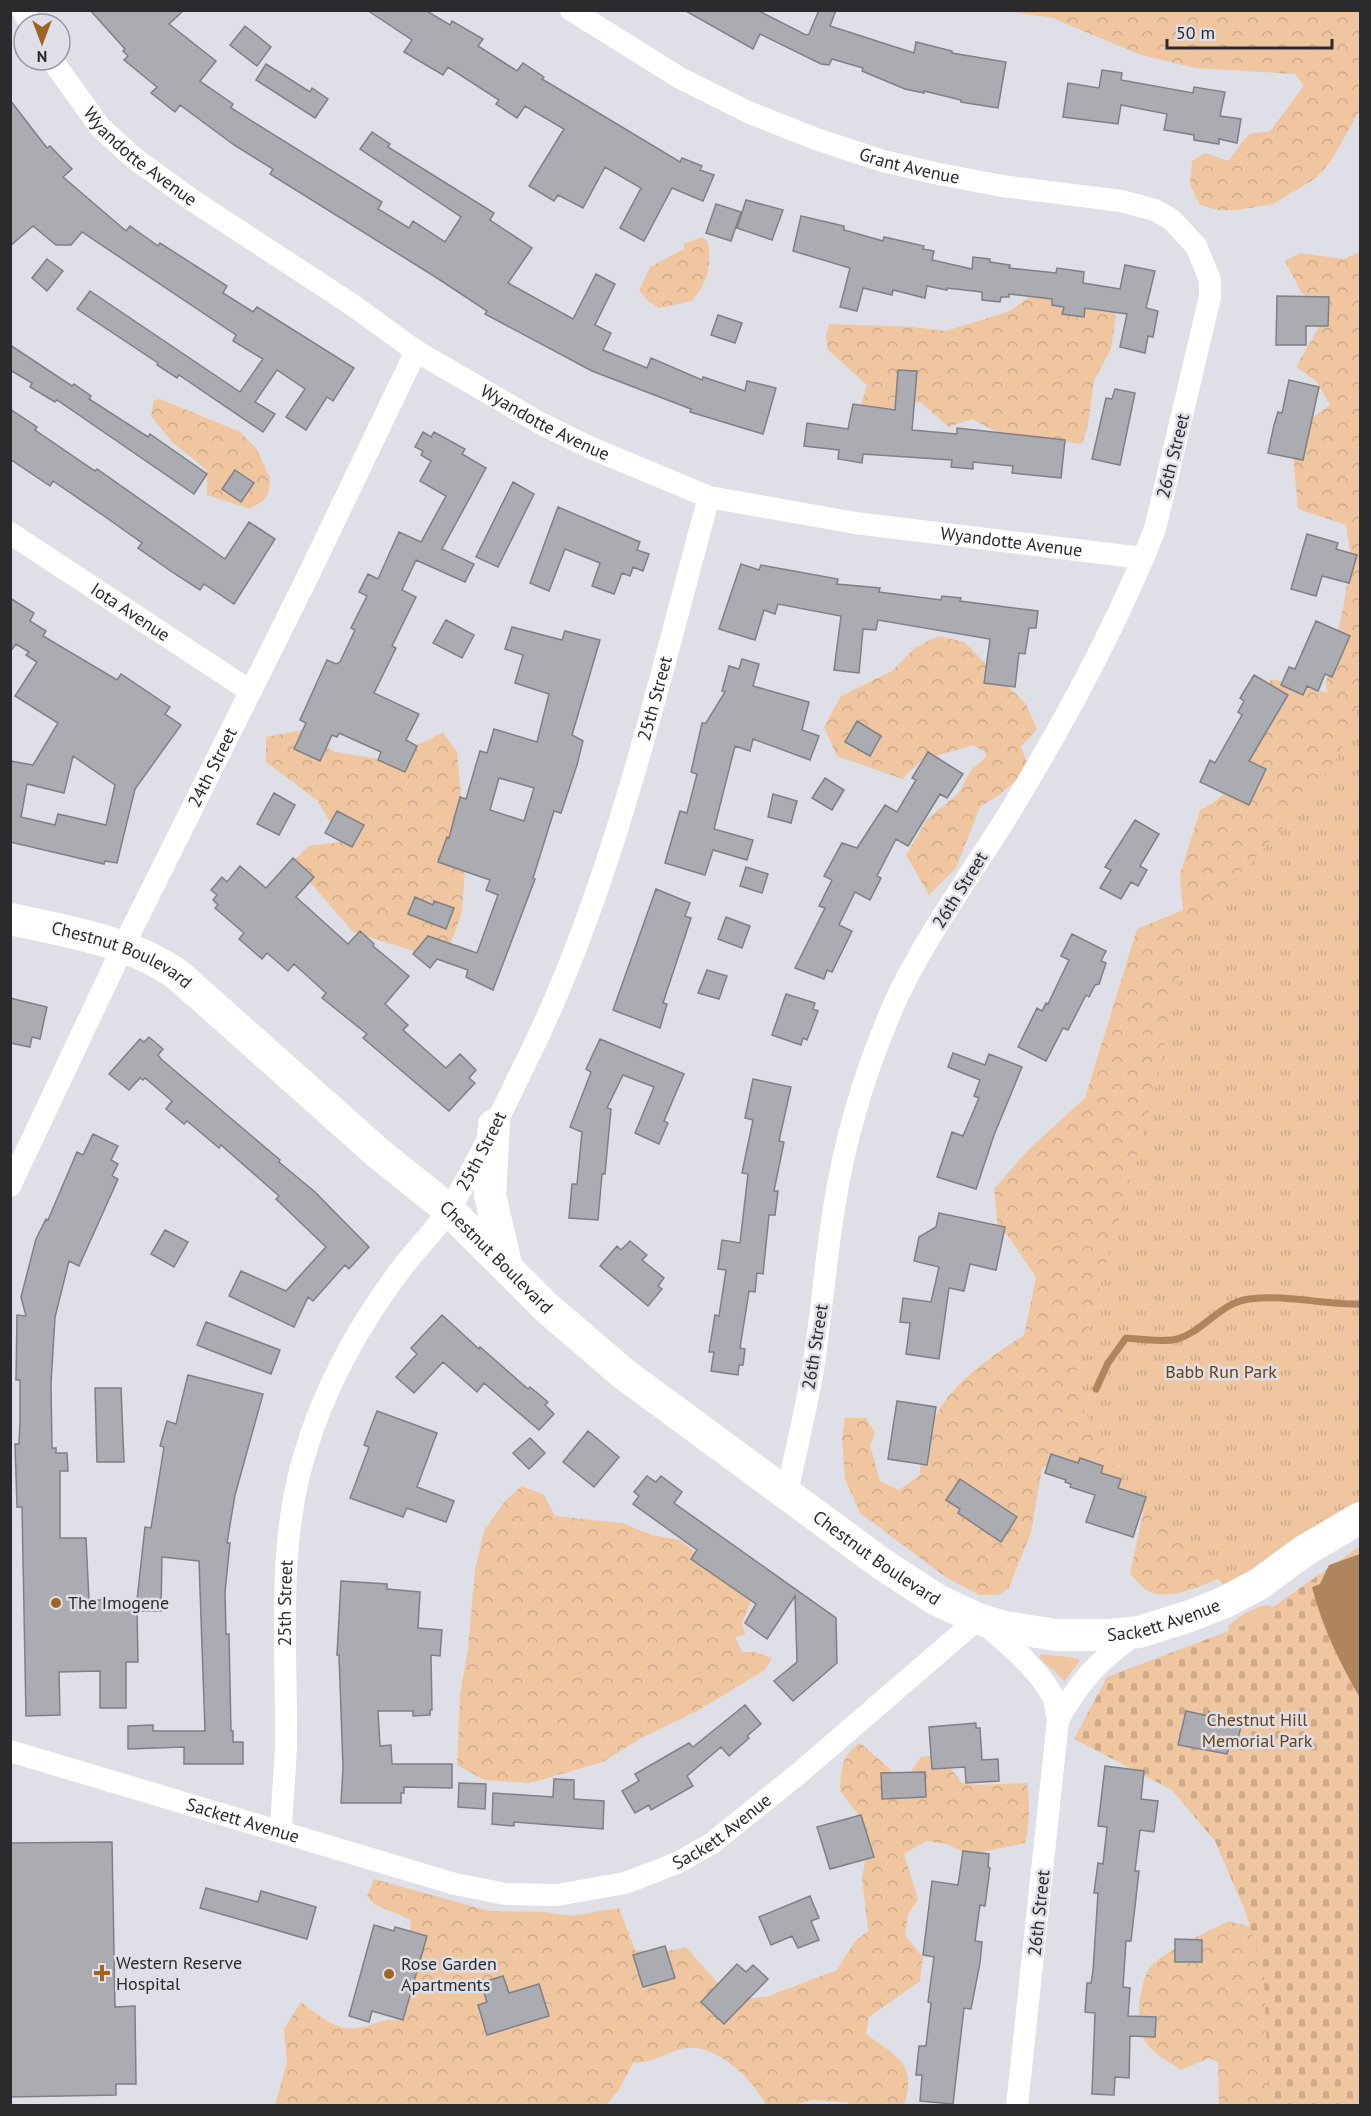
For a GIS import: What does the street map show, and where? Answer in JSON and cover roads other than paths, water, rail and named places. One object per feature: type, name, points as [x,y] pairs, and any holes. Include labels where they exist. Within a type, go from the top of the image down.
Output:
[{"type":"street","name":"Grant Avenue","points":[[571,10],[680,78],[748,112],[826,142],[883,161],[942,174],[1002,186],[1121,201],[1155,210],[1172,220],[1196,246],[1210,280],[1207,311]]},
{"type":"street","name":"Wyandotte Avenue","points":[[60,72],[84,107],[134,158],[192,200],[351,304],[416,351],[540,423],[591,448],[709,497],[855,523],[1143,558]]},
{"type":"street","name":"26th Street","points":[[787,1493],[812,1376],[834,1206],[852,1121],[868,1070],[896,1002],[921,952],[1006,817],[1112,631],[1155,529],[1207,311]]},
{"type":"street","name":"24th Street","points":[[10,1186],[123,947],[416,351]]},
{"type":"street","name":"25th Street","points":[[281,1831],[286,1745],[283,1608],[286,1557],[304,1455],[321,1405],[365,1320],[401,1269],[449,1210],[524,1067],[558,991],[600,880],[709,497]]},
{"type":"street","name":"Iota Avenue","points":[[10,533],[250,691]]},
{"type":"street","name":"Chestnut Boulevard","points":[[10,919],[123,947],[163,964],[378,1153],[449,1210],[547,1308],[624,1374],[882,1564],[937,1600],[978,1619]]},
{"type":"street","points":[[494,1125],[490,1195],[507,1269]]},
{"type":"street","name":"Sackett Avenue","points":[[10,1751],[455,1884],[506,1894],[557,1895],[625,1883],[677,1863],[711,1844],[797,1775],[978,1619],[1005,1627],[1056,1635],[1109,1635],[1139,1632],[1225,1602],[1259,1584],[1304,1551],[1360,1518]]},
{"type":"street","name":"26th Street","points":[[978,1619],[1003,1639],[1053,1697],[1058,1720],[1017,2106]]},
{"type":"street","name":"26th Street","points":[[1058,1720],[1074,1690],[1092,1668],[1139,1632]]},
{"type":"waterway","points":[[1096,1389],[1108,1363],[1126,1338],[1158,1341],[1177,1339],[1196,1330],[1220,1311],[1249,1299],[1277,1298],[1360,1304]]},
{"type":"place","name":"The Imogene","points":[[56,1603]]},
{"type":"place","name":"Western Reserve Hospital","points":[[102,1973]]},
{"type":"place","name":"Rose Garden Apartments","points":[[389,1974]]},
{"type":"park label","name":"Babb Run Park","points":[[1221,1372]]},
{"type":"park label","name":"Chestnut Hill Memorial Park","points":[[1257,1730]]}]
